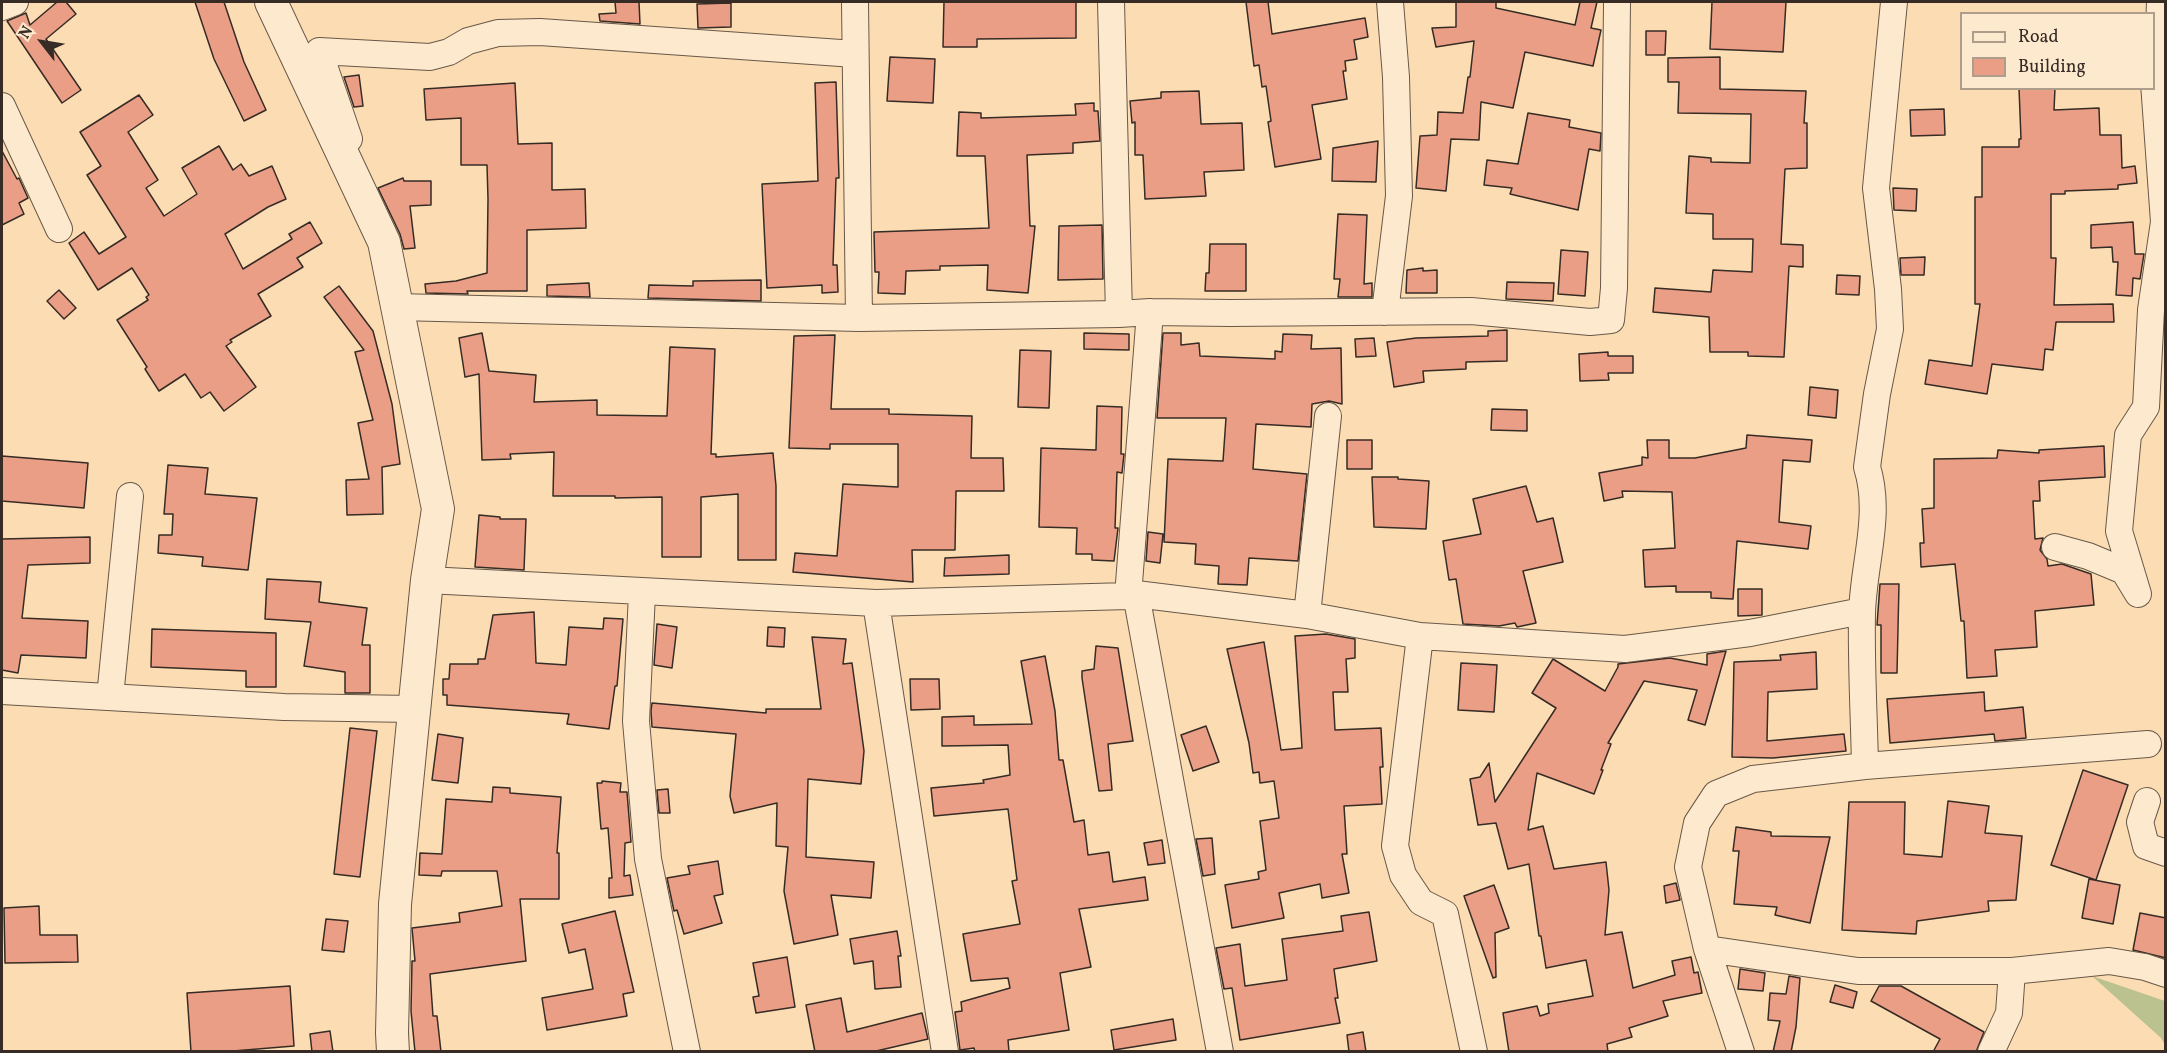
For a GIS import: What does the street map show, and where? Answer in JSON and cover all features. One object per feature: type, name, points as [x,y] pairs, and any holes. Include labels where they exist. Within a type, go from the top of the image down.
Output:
[{"type":"street","points":[[2,7],[15,2]]},
{"type":"street","points":[[271,2],[384,242]]},
{"type":"street","points":[[855,2],[859,318]]},
{"type":"street","points":[[1111,2],[1119,314]]},
{"type":"street","points":[[1385,312],[1399,196],[1396,77],[1390,2]]},
{"type":"street","points":[[396,307],[859,318],[1150,312],[1471,311],[1590,322],[1611,320],[1614,288],[1617,2]]},
{"type":"street","points":[[1865,766],[1862,611],[1873,516],[1868,457],[1876,394],[1890,329],[1889,300],[1876,188],[1894,2]]},
{"type":"street","points":[[2155,76],[2160,2]]},
{"type":"street","points":[[393,1052],[395,904],[427,580],[438,508],[384,242],[319,51],[430,57],[449,52],[468,41],[498,33],[540,32],[855,54]]},
{"type":"street","points":[[2055,546],[2088,556],[2124,572],[2138,594],[2119,531],[2128,435],[2146,407],[2151,310],[2165,223],[2155,90]]},
{"type":"street","points":[[2,106],[58,229]]},
{"type":"street","points":[[1150,312],[1132,595],[1220,1052]]},
{"type":"street","points":[[1307,615],[1328,416]]},
{"type":"street","points":[[110,697],[130,496]]},
{"type":"street","points":[[427,580],[876,603],[1132,595],[1307,615],[1420,636],[1624,649],[1750,633],[1862,611]]},
{"type":"street","points":[[642,592],[636,722],[648,859],[687,1052]]},
{"type":"street","points":[[876,603],[945,1052]]},
{"type":"street","points":[[1420,636],[1395,846],[1403,875],[1421,902],[1445,914],[1474,1052]]},
{"type":"street","points":[[2,691],[284,707],[413,709]]},
{"type":"street","points":[[1741,1052],[1707,949],[1688,867],[1697,823],[1716,794],[1753,779],[1865,766],[2148,744]]},
{"type":"street","points":[[2147,801],[2140,822],[2146,846],[2166,853]]},
{"type":"street","points":[[1707,949],[1858,971],[2012,972],[2109,961],[2145,967],[2166,974]]},
{"type":"street","points":[[1991,1052],[2009,1013],[2012,972]]},
{"type":"green space","points":[[2092,976],[2165,1001],[2165,1045],[2161,1038]]},
{"type":"building","points":[[57,2],[66,2],[76,14],[46,39],[81,90],[62,103],[7,21],[26,13],[30,25]]},
{"type":"building","points":[[195,2],[224,2],[244,62],[266,110],[244,121],[214,59]]},
{"type":"building","points":[[615,2],[639,2],[640,24],[600,21],[599,14],[616,13]]},
{"type":"building","points":[[944,2],[1076,2],[1076,38],[977,39],[977,47],[943,47]]},
{"type":"building","points":[[1246,2],[1268,2],[1272,34],[1365,18],[1368,37],[1354,40],[1357,59],[1345,61],[1346,71],[1343,71],[1347,99],[1312,105],[1321,159],[1275,167],[1268,122],[1271,121],[1266,86],[1262,87],[1259,65],[1254,66]]},
{"type":"building","points":[[1456,2],[1496,2],[1496,8],[1575,25],[1580,2],[1597,2],[1591,28],[1601,30],[1593,66],[1525,52],[1513,108],[1481,102],[1479,140],[1451,139],[1446,191],[1416,188],[1420,136],[1437,135],[1438,112],[1463,113],[1474,41],[1436,47],[1432,28],[1456,27]]},
{"type":"building","points":[[1712,2],[1786,2],[1783,52],[1710,49]]},
{"type":"building","points":[[731,3],[731,27],[698,28],[697,4]]},
{"type":"building","points":[[1646,31],[1666,31],[1665,55],[1646,55]]},
{"type":"building","points":[[890,57],[935,59],[933,103],[887,101]]},
{"type":"building","points":[[1720,57],[1720,89],[1806,91],[1804,123],[1807,123],[1807,168],[1785,169],[1781,244],[1803,245],[1803,267],[1789,266],[1784,357],[1748,356],[1748,352],[1710,352],[1709,317],[1653,312],[1655,288],[1711,292],[1713,270],[1752,272],[1753,239],[1713,239],[1713,214],[1686,213],[1689,156],[1711,158],[1711,162],[1750,163],[1751,114],[1678,113],[1679,82],[1668,82],[1668,58]]},
{"type":"building","points":[[359,75],[363,106],[354,107],[344,77]]},
{"type":"building","points":[[836,82],[839,178],[836,178],[833,265],[837,265],[838,292],[822,293],[822,285],[767,288],[762,184],[818,181],[815,83]]},
{"type":"building","points":[[515,83],[518,144],[552,143],[552,190],[585,189],[586,228],[527,230],[527,291],[467,291],[468,294],[426,293],[425,284],[456,281],[487,273],[488,199],[487,165],[461,165],[461,118],[426,120],[424,89]]},
{"type":"building","points":[[2019,90],[2055,90],[2054,110],[2099,108],[2100,135],[2121,135],[2122,168],[2135,166],[2137,183],[2118,185],[2118,189],[2065,191],[2065,194],[2051,194],[2051,258],[2056,258],[2054,305],[2113,304],[2114,322],[2056,322],[2053,350],[2045,349],[2043,370],[1992,364],[1987,394],[1925,384],[1929,360],[1972,366],[1980,304],[1975,304],[1975,197],[1982,197],[1982,147],[2019,147],[2019,139],[2021,139]]},
{"type":"building","points":[[1199,91],[1201,124],[1242,123],[1244,170],[1204,172],[1206,196],[1145,199],[1143,155],[1135,155],[1135,122],[1132,123],[1130,101],[1161,98],[1161,92]]},
{"type":"building","points":[[139,95],[153,115],[128,132],[158,180],[146,188],[164,216],[197,194],[182,168],[219,146],[233,170],[241,164],[249,176],[272,166],[286,199],[268,207],[225,234],[243,269],[292,239],[289,234],[310,222],[322,243],[297,258],[303,267],[258,294],[271,316],[230,340],[232,342],[226,346],[256,387],[224,411],[210,392],[201,398],[185,374],[159,391],[145,369],[147,367],[117,320],[148,300],[146,297],[149,295],[132,268],[98,290],[69,243],[84,232],[99,254],[126,237],[87,175],[101,166],[80,132]]},
{"type":"building","points":[[1094,103],[1094,111],[1098,111],[1100,141],[1073,143],[1073,153],[1027,155],[1030,226],[1035,226],[1028,293],[987,290],[988,265],[940,266],[940,270],[906,271],[905,294],[878,293],[879,272],[875,272],[874,232],[989,228],[985,156],[957,156],[959,112],[981,113],[981,118],[1076,115],[1075,104]]},
{"type":"building","points":[[1944,109],[1945,135],[1911,136],[1910,110]]},
{"type":"building","points":[[1528,113],[1570,120],[1569,127],[1601,133],[1600,151],[1589,149],[1578,210],[1510,194],[1512,188],[1484,185],[1487,160],[1518,164]]},
{"type":"building","points":[[1378,141],[1376,182],[1332,181],[1333,148]]},
{"type":"building","points":[[2,151],[17,179],[19,178],[28,198],[19,203],[24,214],[2,225]]},
{"type":"building","points":[[403,178],[404,181],[431,181],[431,205],[410,206],[415,248],[404,249],[400,234],[378,188]]},
{"type":"building","points":[[1893,188],[1917,189],[1916,211],[1894,210]]},
{"type":"building","points":[[1338,214],[1367,215],[1364,284],[1372,283],[1372,297],[1338,297],[1340,279],[1334,279]]},
{"type":"building","points":[[2133,222],[2135,254],[2144,254],[2140,279],[2133,278],[2132,296],[2116,295],[2118,262],[2113,262],[2112,247],[2091,248],[2091,225]]},
{"type":"building","points":[[1102,225],[1103,279],[1058,280],[1059,226]]},
{"type":"building","points":[[1210,244],[1246,244],[1246,291],[1205,291],[1206,273],[1209,273]]},
{"type":"building","points":[[1561,250],[1588,252],[1585,296],[1558,294]]},
{"type":"building","points":[[1925,257],[1924,275],[1901,275],[1900,258]]},
{"type":"building","points":[[1423,268],[1423,271],[1437,270],[1437,293],[1406,293],[1407,270]]},
{"type":"building","points":[[1837,275],[1860,276],[1859,295],[1836,294]]},
{"type":"building","points":[[761,280],[761,301],[648,298],[649,285],[693,286],[693,281]]},
{"type":"building","points":[[1507,282],[1554,283],[1553,301],[1506,299]]},
{"type":"building","points":[[589,283],[590,297],[547,296],[547,285]]},
{"type":"building","points":[[339,286],[373,331],[392,404],[400,464],[382,467],[383,514],[347,515],[346,480],[369,479],[358,423],[373,420],[355,352],[364,350],[324,297]]},
{"type":"building","points":[[59,290],[76,308],[64,319],[47,301]]},
{"type":"building","points":[[1507,330],[1507,361],[1466,362],[1466,369],[1423,371],[1424,382],[1394,387],[1387,342],[1416,338],[1488,336],[1488,331]]},
{"type":"building","points":[[482,333],[489,371],[536,375],[534,402],[597,400],[597,415],[667,416],[670,347],[715,349],[711,454],[716,454],[716,457],[773,453],[776,486],[776,560],[738,560],[738,494],[701,497],[701,557],[662,557],[662,497],[553,496],[554,452],[510,454],[511,459],[482,460],[479,374],[465,377],[459,338]]},
{"type":"building","points":[[1084,333],[1129,334],[1129,350],[1084,349]]},
{"type":"building","points":[[1163,333],[1181,333],[1181,345],[1199,343],[1200,356],[1275,359],[1275,351],[1282,352],[1283,334],[1312,335],[1311,349],[1341,348],[1342,404],[1329,401],[1312,404],[1311,427],[1256,424],[1253,469],[1307,474],[1298,561],[1249,558],[1247,585],[1218,584],[1219,566],[1195,564],[1196,544],[1164,542],[1168,459],[1223,461],[1226,418],[1157,418]]},
{"type":"building","points":[[835,335],[831,409],[889,409],[889,414],[972,416],[971,458],[1003,458],[1004,491],[956,491],[955,550],[912,550],[913,582],[793,572],[795,553],[837,556],[843,484],[898,487],[898,444],[830,444],[830,449],[789,448],[794,336]]},
{"type":"building","points":[[1374,338],[1376,356],[1356,357],[1355,339]]},
{"type":"building","points":[[1020,350],[1051,351],[1049,408],[1018,407]]},
{"type":"building","points":[[1608,352],[1608,356],[1633,356],[1633,373],[1608,373],[1609,380],[1580,381],[1579,354]]},
{"type":"building","points":[[1810,387],[1838,390],[1836,418],[1808,415]]},
{"type":"building","points":[[1097,406],[1122,407],[1121,454],[1124,454],[1122,473],[1117,472],[1115,528],[1118,528],[1114,561],[1092,560],[1092,554],[1076,554],[1077,528],[1039,527],[1041,448],[1096,450]]},
{"type":"building","points":[[1492,409],[1527,410],[1527,431],[1491,430]]},
{"type":"building","points":[[1747,435],[1812,440],[1810,462],[1783,460],[1779,522],[1811,526],[1808,549],[1737,541],[1733,599],[1711,598],[1711,592],[1676,592],[1676,586],[1645,587],[1643,550],[1675,548],[1672,492],[1622,491],[1623,497],[1604,501],[1599,473],[1642,465],[1642,457],[1648,458],[1647,440],[1669,440],[1669,458],[1695,458],[1746,448]]},
{"type":"building","points":[[1347,440],[1372,440],[1372,469],[1347,469]]},
{"type":"building","points":[[2104,446],[2105,477],[2039,481],[2040,501],[2033,501],[2035,539],[2043,538],[2040,550],[2047,559],[2048,566],[2062,564],[2091,574],[2094,605],[2035,611],[2037,647],[1995,650],[1997,676],[1967,678],[1964,621],[1961,621],[1955,564],[1921,567],[1920,543],[1924,543],[1922,509],[1934,508],[1934,459],[1997,458],[1998,450],[2039,453],[2039,450]]},
{"type":"building","points":[[2,456],[88,463],[84,508],[2,501]]},
{"type":"building","points":[[168,465],[208,468],[205,494],[257,498],[248,570],[202,566],[203,557],[158,553],[159,535],[172,535],[173,514],[164,514]]},
{"type":"building","points":[[1372,477],[1398,477],[1398,479],[1429,481],[1426,529],[1374,527]]},
{"type":"building","points":[[1526,486],[1537,522],[1553,518],[1563,562],[1523,571],[1536,623],[1517,627],[1515,623],[1499,626],[1463,624],[1456,579],[1449,580],[1443,541],[1481,534],[1473,499]]},
{"type":"building","points":[[479,515],[500,517],[500,519],[526,519],[524,570],[475,567]]},
{"type":"building","points":[[1148,532],[1163,534],[1160,563],[1146,561]]},
{"type":"building","points":[[90,537],[90,563],[28,565],[22,618],[88,621],[86,658],[21,655],[18,673],[2,670],[2,539]]},
{"type":"building","points":[[1009,555],[1009,574],[944,576],[945,558]]},
{"type":"building","points":[[267,579],[321,582],[319,602],[367,608],[362,645],[370,645],[370,693],[345,693],[345,672],[304,666],[311,622],[265,619]]},
{"type":"building","points":[[1880,584],[1899,584],[1897,673],[1881,673],[1881,625],[1877,625]]},
{"type":"building","points":[[1738,589],[1762,589],[1762,615],[1738,616]]},
{"type":"building","points":[[534,612],[536,663],[566,665],[569,627],[603,629],[604,618],[623,619],[617,686],[615,686],[609,729],[567,724],[569,714],[447,705],[447,695],[443,695],[443,679],[449,679],[450,664],[478,664],[478,659],[485,659],[493,615]]},
{"type":"building","points":[[657,624],[677,627],[672,668],[654,665]]},
{"type":"building","points":[[768,627],[785,628],[784,647],[767,646]]},
{"type":"building","points":[[152,629],[276,633],[276,687],[246,687],[246,671],[151,667]]},
{"type":"building","points":[[1326,634],[1355,639],[1355,658],[1346,659],[1348,692],[1333,692],[1335,730],[1381,728],[1382,804],[1344,806],[1347,854],[1342,854],[1349,893],[1322,898],[1320,884],[1279,893],[1284,918],[1232,928],[1225,885],[1259,879],[1258,872],[1266,870],[1260,821],[1279,818],[1274,781],[1260,783],[1259,772],[1253,773],[1249,743],[1227,649],[1264,642],[1281,750],[1302,748],[1295,636]]},
{"type":"building","points":[[812,637],[846,639],[843,664],[852,663],[864,751],[861,784],[808,779],[806,857],[874,862],[871,898],[831,895],[838,935],[794,944],[784,891],[788,847],[776,846],[777,803],[734,813],[730,796],[736,734],[652,727],[651,711],[652,703],[766,713],[766,709],[821,709]]},
{"type":"building","points":[[1096,646],[1118,648],[1133,741],[1108,744],[1112,790],[1099,791],[1082,678],[1082,671],[1094,669]]},
{"type":"building","points":[[1726,651],[1705,725],[1688,720],[1697,690],[1644,681],[1608,743],[1611,744],[1594,794],[1537,773],[1528,830],[1543,826],[1554,869],[1606,862],[1609,890],[1605,935],[1622,932],[1633,988],[1675,975],[1672,961],[1691,957],[1694,973],[1698,972],[1702,993],[1663,1001],[1668,1016],[1629,1028],[1632,1037],[1607,1044],[1608,1052],[1509,1052],[1503,1013],[1537,1006],[1540,1016],[1549,1013],[1548,1004],[1593,996],[1586,960],[1546,968],[1529,864],[1508,869],[1496,823],[1478,825],[1470,779],[1480,777],[1489,763],[1495,802],[1556,708],[1532,693],[1553,659],[1605,691],[1618,664],[1670,658],[1707,665],[1707,654]]},
{"type":"building","points":[[1816,652],[1817,689],[1768,692],[1767,741],[1844,734],[1846,751],[1773,758],[1732,757],[1734,662],[1781,660],[1780,655]]},
{"type":"building","points":[[1045,656],[1055,711],[1059,760],[1063,760],[1074,822],[1084,820],[1088,855],[1109,852],[1113,882],[1145,877],[1148,900],[1079,909],[1091,967],[1060,973],[1069,1030],[1008,1040],[1009,1052],[975,1052],[974,1048],[960,1050],[955,1012],[962,1011],[961,1002],[1010,988],[1008,978],[971,981],[963,934],[1020,924],[1012,881],[1017,880],[1008,809],[934,816],[931,788],[984,783],[983,780],[1010,775],[1008,745],[942,746],[942,717],[974,716],[974,725],[1032,724],[1021,661]]},
{"type":"building","points":[[1461,663],[1497,665],[1494,712],[1458,710]]},
{"type":"building","points":[[910,679],[939,679],[940,709],[911,710]]},
{"type":"building","points":[[1984,692],[1985,711],[2023,707],[2026,738],[1995,741],[1994,734],[1890,743],[1887,699]]},
{"type":"building","points":[[1206,726],[1219,762],[1193,771],[1181,735]]},
{"type":"building","points":[[350,728],[377,731],[360,877],[334,874]]},
{"type":"building","points":[[438,734],[463,738],[458,783],[432,780]]},
{"type":"building","points":[[2083,770],[2128,785],[2096,880],[2051,865]]},
{"type":"building","points":[[602,781],[621,783],[620,792],[627,792],[631,842],[625,843],[624,876],[630,875],[633,895],[609,898],[609,878],[612,878],[608,828],[601,829],[597,783],[602,783]]},
{"type":"building","points":[[493,787],[510,788],[510,793],[561,797],[557,853],[559,853],[559,899],[520,899],[526,961],[430,974],[433,1016],[437,1016],[441,1052],[415,1052],[411,1011],[412,961],[415,961],[412,928],[460,922],[459,913],[502,906],[497,871],[442,871],[441,876],[419,875],[420,853],[442,854],[446,799],[492,802]]},
{"type":"building","points":[[668,789],[670,813],[659,813],[657,790]]},
{"type":"building","points":[[1948,801],[1989,806],[1985,833],[2022,836],[2016,900],[1988,901],[1989,911],[1917,921],[1916,934],[1842,930],[1849,802],[1905,802],[1904,854],[1942,857]]},
{"type":"building","points":[[1736,827],[1771,832],[1771,836],[1830,837],[1810,923],[1775,915],[1777,907],[1734,904],[1739,851],[1733,851]]},
{"type":"building","points":[[1212,838],[1215,874],[1203,876],[1196,839]]},
{"type":"building","points":[[1162,840],[1165,863],[1148,865],[1144,843]]},
{"type":"building","points":[[718,861],[723,894],[714,896],[722,923],[684,934],[677,910],[674,911],[667,878],[690,874],[688,866]]},
{"type":"building","points":[[2089,879],[2120,885],[2113,924],[2082,918]]},
{"type":"building","points":[[1676,883],[1680,900],[1666,903],[1664,886]]},
{"type":"building","points":[[1494,885],[1509,928],[1495,933],[1496,977],[1493,978],[1464,896]]},
{"type":"building","points":[[39,906],[40,935],[77,935],[78,962],[5,963],[4,908]]},
{"type":"building","points":[[615,911],[634,992],[623,994],[627,1016],[547,1030],[542,998],[593,989],[585,949],[569,953],[562,924]]},
{"type":"building","points":[[1369,912],[1377,961],[1334,969],[1338,998],[1335,998],[1340,1023],[1240,1040],[1232,988],[1224,989],[1216,948],[1240,944],[1245,986],[1287,980],[1282,939],[1343,931],[1341,916]]},
{"type":"building","points":[[2140,913],[2166,918],[2166,958],[2133,950]]},
{"type":"building","points":[[326,919],[348,921],[344,952],[322,950]]},
{"type":"building","points":[[897,931],[901,956],[898,956],[901,987],[875,989],[873,961],[854,964],[850,939]]},
{"type":"building","points":[[787,957],[795,1007],[756,1013],[753,997],[759,996],[753,963]]},
{"type":"building","points":[[1740,969],[1765,973],[1763,991],[1738,989]]},
{"type":"building","points":[[1789,976],[1800,978],[1796,1027],[1791,1052],[1773,1052],[1780,1021],[1768,1020],[1770,993],[1786,994]]},
{"type":"building","points":[[1835,985],[1857,992],[1853,1008],[1830,1002]]},
{"type":"building","points":[[290,986],[294,1046],[191,1052],[187,993]]},
{"type":"building","points":[[1879,986],[1901,986],[1984,1032],[1976,1052],[1933,1052],[1940,1039],[1871,1001]]},
{"type":"building","points":[[841,998],[847,1032],[922,1013],[928,1039],[872,1052],[815,1052],[806,1005]]},
{"type":"building","points":[[1173,1019],[1176,1040],[1114,1050],[1111,1030]]},
{"type":"building","points":[[330,1031],[333,1052],[312,1052],[310,1034]]},
{"type":"building","points":[[1363,1032],[1366,1052],[1349,1052],[1347,1035]]}]
